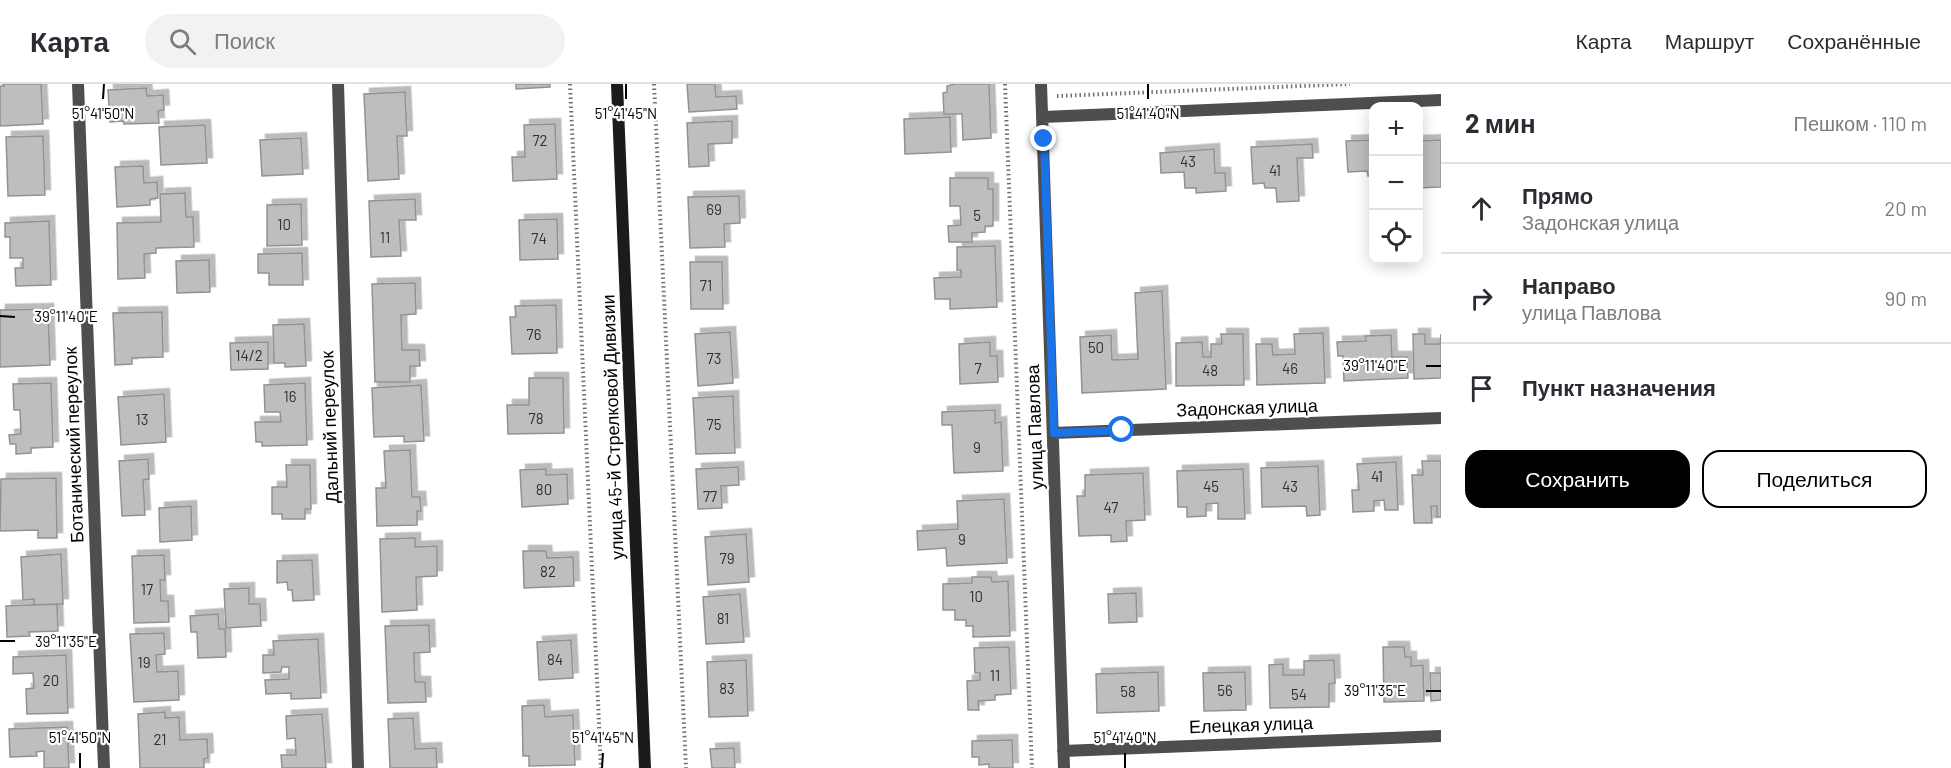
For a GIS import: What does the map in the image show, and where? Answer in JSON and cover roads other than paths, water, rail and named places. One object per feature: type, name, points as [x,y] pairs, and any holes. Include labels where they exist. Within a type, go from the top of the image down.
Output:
[{"type":"main road","name":"улица 45-й Стрелковой Дивизии","points":[[617,84],[645,768]]},
{"type":"street","name":"Ботанический переулок","points":[[78,84],[104,768]]},
{"type":"street","name":"Дальний переулок","points":[[338,84],[358,768]]},
{"type":"street","name":"улица Павлова","points":[[1041,90],[1064,768]]},
{"type":"street","points":[[1043,117],[1441,100]]},
{"type":"street","name":"Задонская улица","points":[[1054,433],[1441,418]]},
{"type":"street","name":"Елецкая улица","points":[[1063,751],[1441,736]]}]
